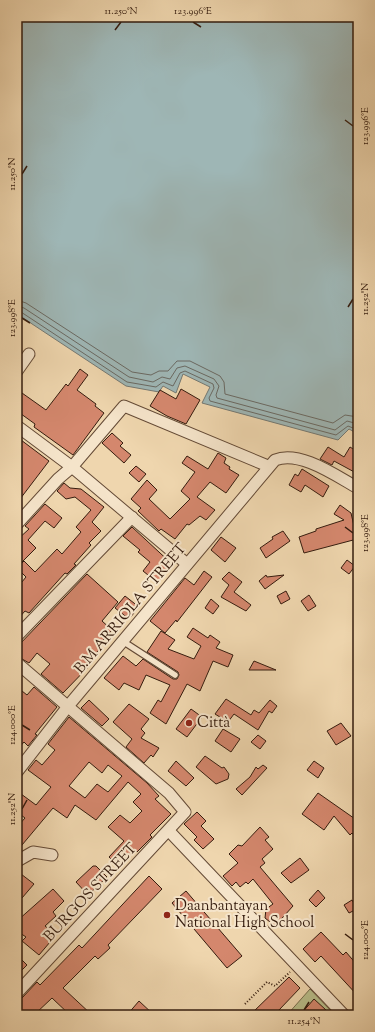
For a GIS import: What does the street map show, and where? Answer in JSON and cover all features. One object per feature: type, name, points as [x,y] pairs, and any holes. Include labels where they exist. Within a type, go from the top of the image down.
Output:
[{"type":"street","points":[[17,371],[29,354]]},
{"type":"street","points":[[17,524],[58,479],[72,467],[124,406],[268,466],[275,460],[282,457],[300,458],[358,488]]},
{"type":"street","points":[[17,426],[72,467],[187,564]]},
{"type":"street","name":"B.M ARRIOLA STREET","points":[[17,772],[69,705],[124,642],[187,564],[219,528],[268,466]]},
{"type":"street","points":[[17,636],[132,517]]},
{"type":"street","points":[[17,662],[69,705]]},
{"type":"street","name":"BURGOS STREET","points":[[17,993],[185,812],[169,792],[69,705]]},
{"type":"street","points":[[169,831],[344,1015]]},
{"type":"street","points":[[17,859],[19,860],[33,852],[52,855]]},
{"type":"lane","points":[[124,642],[175,675]]},
{"type":"path","points":[[245,1004],[267,982],[275,986],[297,966]]},
{"type":"green space","points":[[310,989],[335,1015],[287,1015]]},
{"type":"water","points":[[17,17],[358,17],[358,434],[349,429],[338,440],[202,403],[210,387],[183,374],[176,393],[163,386],[159,392],[126,386],[17,314]]},
{"type":"building","points":[[80,369],[88,375],[77,390],[96,404],[95,406],[104,413],[73,455],[34,427],[35,424],[17,411],[17,400],[22,393],[46,410],[66,384],[68,386]]},
{"type":"building","points":[[181,389],[200,400],[186,424],[167,416],[150,406],[160,390],[176,399]]},
{"type":"building","points":[[112,433],[123,443],[120,446],[131,455],[124,463],[102,443]]},
{"type":"building","points":[[17,437],[49,461],[17,503]]},
{"type":"building","points":[[328,447],[344,457],[350,447],[358,452],[358,474],[334,461],[332,465],[320,459]]},
{"type":"building","points":[[218,453],[226,458],[224,463],[230,467],[229,469],[239,475],[226,493],[210,482],[197,497],[215,510],[206,520],[200,516],[189,525],[187,524],[175,539],[161,529],[159,531],[138,511],[141,508],[131,499],[147,480],[157,490],[149,499],[170,519],[190,499],[181,491],[195,472],[182,463],[187,456],[208,469]]},
{"type":"building","points":[[136,466],[146,474],[139,482],[129,473]]},
{"type":"building","points":[[302,469],[329,486],[323,497],[305,485],[301,492],[289,485],[295,474],[298,476]]},
{"type":"building","points":[[64,483],[70,488],[81,489],[104,507],[92,522],[101,531],[89,543],[91,545],[74,564],[76,565],[67,574],[65,573],[29,613],[25,611],[17,620],[17,588],[26,577],[17,568],[24,561],[35,572],[57,549],[62,554],[81,532],[76,527],[91,510],[75,497],[66,499],[57,491]]},
{"type":"building","points":[[45,504],[62,518],[54,528],[45,521],[28,540],[36,548],[17,567],[17,540],[29,529],[25,526]]},
{"type":"building","points":[[340,505],[351,513],[357,539],[304,553],[299,537],[316,531],[316,529],[344,520],[334,514]]},
{"type":"building","points":[[132,527],[173,565],[158,583],[143,571],[150,562],[138,552],[140,550],[123,536]]},
{"type":"building","points":[[283,531],[290,541],[266,558],[260,548],[273,539],[272,537]]},
{"type":"building","points":[[221,537],[236,548],[225,562],[211,550]]},
{"type":"building","points":[[347,560],[355,566],[349,574],[341,568]]},
{"type":"building","points":[[204,571],[212,577],[177,622],[176,620],[165,633],[150,621],[185,578],[194,585]]},
{"type":"building","points":[[229,572],[242,582],[234,592],[251,605],[246,611],[221,597],[229,585],[222,579]]},
{"type":"building","points":[[87,574],[118,602],[102,621],[112,630],[98,646],[100,649],[90,660],[93,662],[63,693],[41,674],[50,664],[37,653],[29,663],[17,656],[17,647]]},
{"type":"building","points":[[266,575],[267,577],[284,575],[265,589],[259,581]]},
{"type":"building","points":[[286,591],[290,599],[281,604],[277,596]]},
{"type":"building","points":[[309,595],[316,606],[308,611],[301,601]]},
{"type":"building","points":[[125,596],[139,607],[129,619],[115,608]]},
{"type":"building","points":[[211,599],[219,606],[213,614],[205,608]]},
{"type":"building","points":[[193,628],[208,638],[210,635],[220,642],[216,648],[233,655],[228,667],[213,661],[200,691],[187,684],[166,724],[150,713],[158,700],[161,702],[170,685],[146,675],[139,690],[124,683],[119,690],[104,678],[123,656],[136,666],[143,659],[173,679],[177,679],[179,675],[178,672],[147,652],[161,631],[175,640],[168,649],[194,659],[201,646],[187,637]]},
{"type":"building","points":[[254,661],[276,670],[249,670]]},
{"type":"building","points":[[17,687],[27,695],[34,687],[57,707],[35,734],[37,735],[28,746],[24,742],[17,750]]},
{"type":"building","points":[[226,699],[251,715],[254,710],[259,713],[270,700],[277,706],[272,713],[269,711],[258,730],[234,714],[228,722],[215,714]]},
{"type":"building","points":[[89,700],[109,719],[102,726],[81,708]]},
{"type":"building","points":[[129,704],[149,719],[141,729],[145,733],[141,738],[159,748],[153,757],[151,755],[144,763],[126,747],[132,739],[113,722]]},
{"type":"building","name":"Città","points":[[191,709],[202,717],[187,737],[176,729]]},
{"type":"building","points":[[69,717],[147,783],[159,796],[155,799],[171,814],[150,835],[152,837],[137,852],[134,850],[119,867],[109,857],[124,841],[108,827],[120,815],[130,823],[142,811],[133,802],[141,794],[128,782],[96,820],[75,805],[67,818],[53,808],[17,851],[17,827],[25,818],[17,812],[17,791],[36,805],[51,787],[28,770],[36,760],[42,765],[55,750],[48,744]],"holes":[[[89,762],[102,773],[108,765],[122,776],[108,792],[97,784],[85,798],[69,786]]]},
{"type":"building","points":[[341,723],[351,736],[336,745],[327,731]]},
{"type":"building","points":[[223,729],[240,739],[231,752],[215,741]]},
{"type":"building","points":[[258,735],[266,741],[260,749],[251,742]]},
{"type":"building","points":[[205,756],[222,768],[224,767],[229,774],[228,779],[216,784],[196,767]]},
{"type":"building","points":[[176,761],[194,778],[186,786],[168,771]]},
{"type":"building","points":[[314,761],[324,768],[318,778],[307,770]]},
{"type":"building","points":[[263,765],[267,768],[242,795],[236,789],[250,777],[256,767],[258,769]]},
{"type":"building","points":[[318,793],[358,821],[358,840],[352,833],[350,835],[334,816],[324,830],[302,814]]},
{"type":"building","points":[[197,812],[206,821],[201,826],[214,839],[203,849],[194,840],[197,837],[184,824]]},
{"type":"building","points":[[260,827],[269,837],[265,840],[273,849],[262,859],[265,863],[260,867],[293,906],[275,926],[265,918],[266,909],[273,904],[253,879],[248,884],[246,882],[240,887],[236,882],[232,886],[223,876],[238,863],[229,854],[238,845],[242,846]]},
{"type":"building","points":[[300,858],[309,870],[291,883],[281,873]]},
{"type":"building","points":[[93,866],[96,866],[107,877],[88,895],[76,882]]},
{"type":"building","points":[[21,874],[34,884],[22,898],[17,894],[17,879]]},
{"type":"building","points":[[149,876],[162,889],[108,945],[110,948],[98,959],[95,956],[63,988],[92,1015],[70,1015],[52,998],[34,1015],[17,1015],[17,1000],[22,998],[37,982],[40,985],[79,945],[82,948]]},
{"type":"building","points":[[53,889],[64,901],[53,912],[56,916],[45,926],[56,935],[39,955],[22,941],[26,937],[17,931],[17,921]]},
{"type":"building","points":[[318,890],[325,898],[316,907],[309,900]]},
{"type":"building","points":[[186,891],[242,956],[227,968],[172,903]]},
{"type":"building","points":[[352,900],[357,909],[349,913],[344,905]]},
{"type":"building","points":[[321,932],[343,955],[346,952],[358,966],[358,996],[321,956],[315,962],[303,949]]},
{"type":"building","points":[[17,955],[27,965],[17,975]]},
{"type":"building","points":[[289,977],[300,988],[279,1010],[273,1015],[250,1015]]},
{"type":"building","points":[[314,999],[326,1010],[321,1015],[300,1015]]},
{"type":"building","points":[[139,1001],[154,1015],[127,1015]]},
{"type":"place","name":"Città","points":[[189,723]]},
{"type":"place","name":"Daanbantayan National High School","points":[[167,915]]}]
